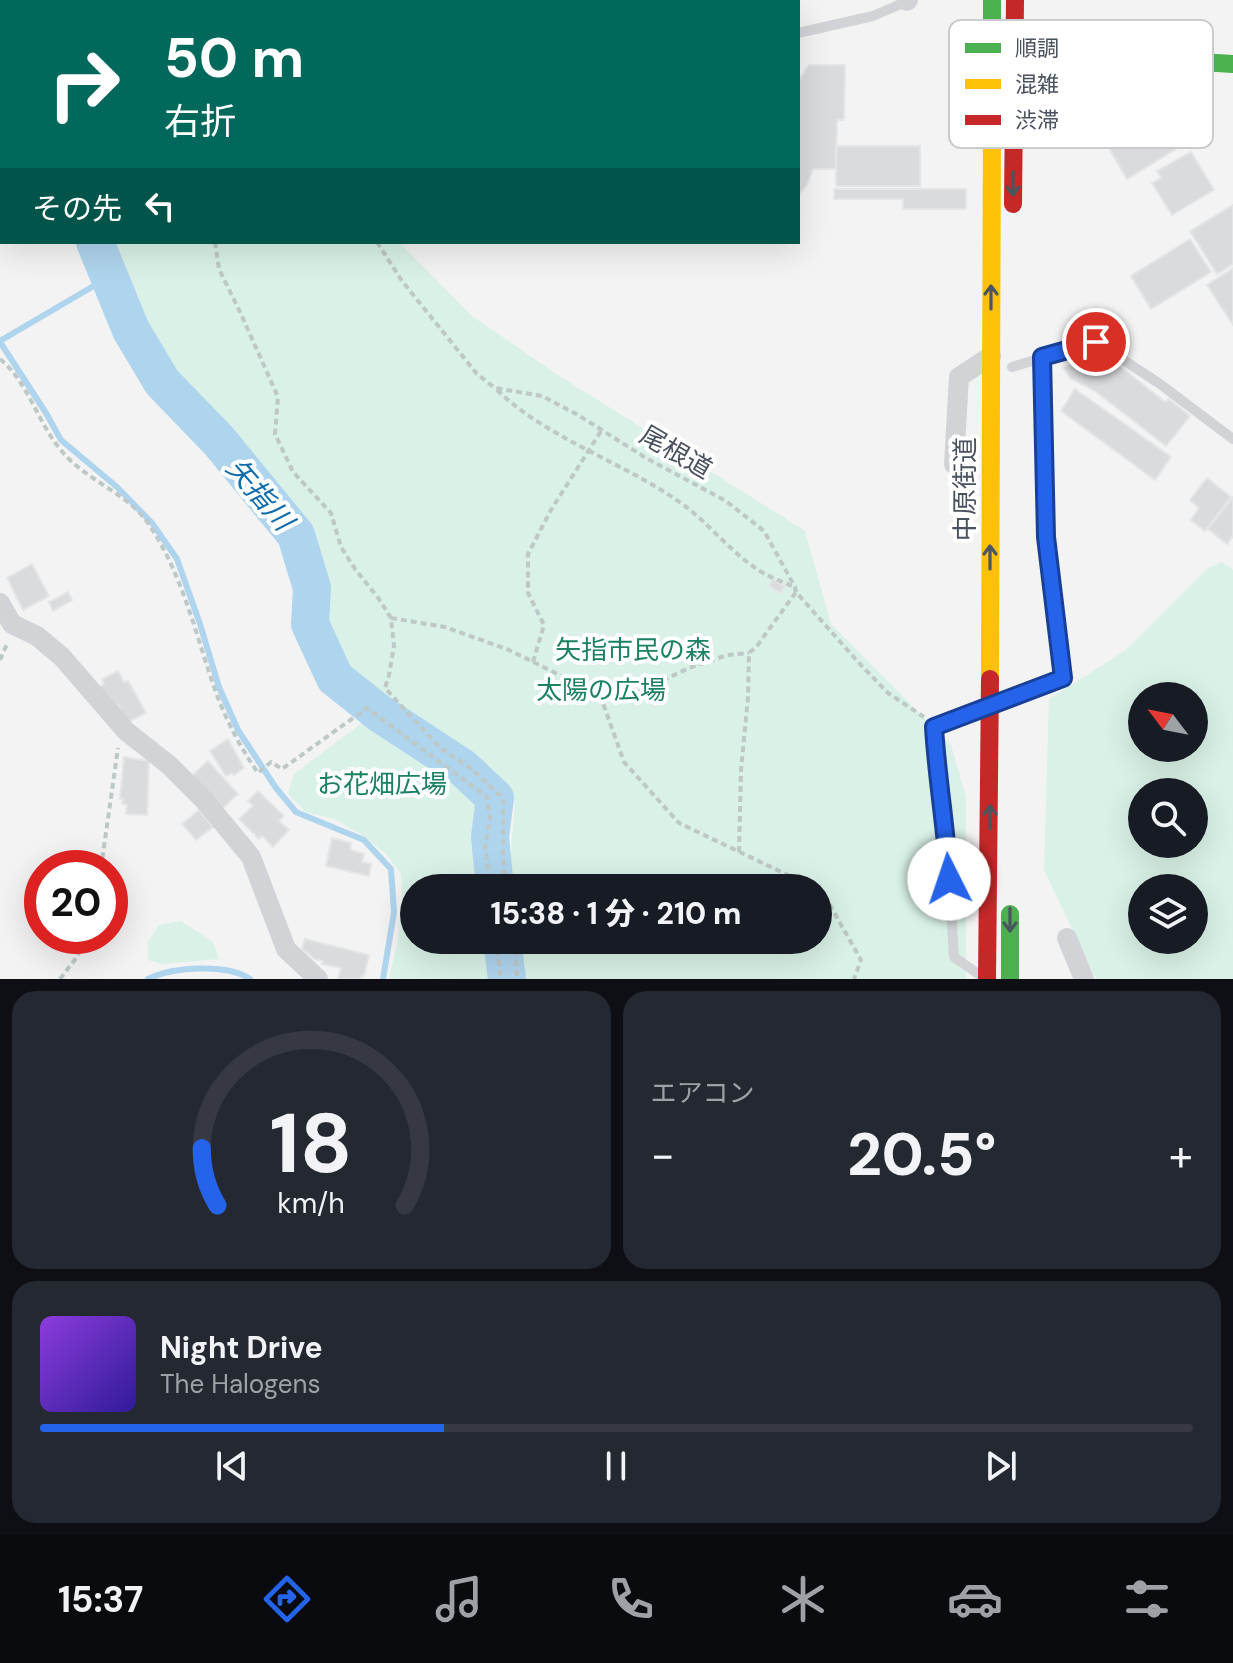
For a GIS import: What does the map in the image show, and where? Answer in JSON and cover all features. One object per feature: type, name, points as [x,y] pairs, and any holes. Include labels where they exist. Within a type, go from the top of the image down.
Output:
[{"type":"main road","name":"中原街道","points":[[992,0],[992,20]]},
{"type":"main road","points":[[1015,0],[1015,20]]},
{"type":"main road","points":[[1213,63],[1233,64]]},
{"type":"main road","name":"中原街道","points":[[986,979],[990,827],[991,148]]},
{"type":"main road","points":[[1013,148],[1013,224]]},
{"type":"main road","points":[[1010,712],[1011,681]]},
{"type":"main road","points":[[1010,901],[1010,979]]},
{"type":"street","points":[[954,464],[959,377],[991,356]]},
{"type":"street","points":[[0,603],[12,624],[37,636],[62,657],[126,731],[169,765],[204,800],[251,857],[286,949],[318,979]]},
{"type":"street","points":[[1067,938],[1084,979]]},
{"type":"lane","points":[[800,33],[873,16],[908,0]]},
{"type":"lane","points":[[1012,367],[1096,342],[1160,384],[1233,439]]},
{"type":"lane","points":[[986,979],[954,957],[946,828],[934,727],[1063,678],[1046,537],[1042,357]]},
{"type":"path","points":[[215,244],[219,269],[278,397],[275,434],[293,472],[331,513],[341,547],[391,618],[394,646],[385,688],[439,747],[470,768],[503,798],[504,874]]},
{"type":"path","points":[[378,244],[402,281],[477,374],[508,401],[565,438],[682,503],[761,572],[795,589],[757,646],[749,653],[727,655],[689,668],[634,694],[600,695],[509,650],[445,627],[391,618]]},
{"type":"path","points":[[0,359],[12,369],[61,451],[127,500],[147,522],[177,580],[224,712],[241,748],[258,773],[271,762],[282,769],[367,708],[487,797],[490,818],[485,847],[489,874]]},
{"type":"path","name":"尾根道","points":[[495,388],[542,396],[726,501],[764,531],[795,589],[859,663],[888,693],[927,718],[934,727]]},
{"type":"path","points":[[533,662],[544,625],[528,593],[528,554],[551,510],[601,430]]},
{"type":"path","points":[[739,852],[749,653]]},
{"type":"path","points":[[600,695],[624,762],[679,823],[785,874]]},
{"type":"path","points":[[103,850],[117,748],[126,731]]},
{"type":"path","points":[[832,909],[861,960],[854,979]]},
{"type":"path","points":[[60,979],[78,954]]},
{"type":"path","points":[[498,954],[501,979]]},
{"type":"path","points":[[516,954],[517,979]]},
{"type":"green space","name":"矢指市民の森","points":[[116,244],[401,244],[472,316],[555,373],[805,531],[831,624],[951,745],[966,797],[966,979],[518,979],[514,954],[832,954],[832,874],[509,874],[515,800],[409,712],[335,678],[324,630],[313,537],[165,361],[118,269]]},
{"type":"green space","points":[[1222,562],[1233,570],[1233,979],[1096,979],[1044,870],[1049,699],[1126,650],[1208,568]]},
{"type":"green space","name":"お花畑広場","points":[[371,716],[415,739],[468,785],[483,813],[486,874],[401,874],[386,854],[365,837],[334,819],[306,812],[288,794],[294,774]]},
{"type":"green space","name":"お花畑広場","points":[[400,920],[400,954],[494,954],[497,979],[389,979]]},
{"type":"green space","points":[[181,921],[213,942],[219,959],[163,964],[148,960],[148,942],[159,925]]},
{"type":"building","points":[[809,65],[845,65],[844,120],[837,120],[836,169],[813,169],[807,185],[800,193],[800,78]]},
{"type":"building","points":[[836,146],[920,146],[920,186],[836,186]]},
{"type":"building","points":[[1109,148],[1178,148],[1127,179]]},
{"type":"building","points":[[1191,152],[1214,190],[1172,215],[1152,183],[1161,178],[1157,171]]},
{"type":"building","points":[[834,189],[966,189],[966,209],[903,209],[903,199],[834,199]]},
{"type":"building","points":[[1233,205],[1233,264],[1217,274],[1190,231]]},
{"type":"building","points":[[1190,239],[1211,272],[1151,309],[1131,276]]},
{"type":"building","points":[[1233,268],[1233,325],[1207,285]]},
{"type":"building","points":[[1106,355],[1165,402],[1169,399],[1190,416],[1166,446],[1095,391],[1070,378],[1063,367]]},
{"type":"building","points":[[1075,389],[1171,457],[1155,480],[1061,411]]},
{"type":"building","points":[[1207,478],[1231,497],[1205,531],[1191,520],[1199,508],[1190,500]]},
{"type":"building","points":[[1233,497],[1233,536],[1227,544],[1208,529]]},
{"type":"building","points":[[32,564],[49,596],[23,610],[7,578]]},
{"type":"building","points":[[773,579],[785,587],[780,593],[769,586]]},
{"type":"building","points":[[68,592],[72,600],[53,611],[49,602]]},
{"type":"building","points":[[118,671],[124,682],[128,681],[146,713],[126,723],[118,705],[109,709],[99,687],[104,684],[102,679]]},
{"type":"building","points":[[228,739],[244,768],[226,776],[210,751]]},
{"type":"building","points":[[124,757],[149,761],[147,815],[126,814],[127,805],[122,804],[123,799],[120,799]]},
{"type":"building","points":[[208,761],[238,794],[222,809],[191,776]]},
{"type":"building","points":[[258,791],[284,816],[279,821],[289,830],[273,847],[262,836],[259,839],[239,819],[253,806],[248,801]]},
{"type":"building","points":[[199,810],[213,827],[196,840],[182,824]]},
{"type":"building","points":[[332,838],[351,843],[350,850],[364,854],[362,862],[371,864],[369,876],[326,866]]},
{"type":"building","points":[[305,939],[369,955],[364,976],[361,979],[338,979],[341,968],[322,964],[323,961],[302,949]]},
{"type":"waterway","name":"矢指川","points":[[96,244],[131,330],[162,382],[219,441],[296,535],[312,588],[310,624],[335,678],[379,713],[463,768],[495,798],[490,837],[494,874]]},
{"type":"waterway","points":[[0,341],[109,277]]},
{"type":"waterway","points":[[0,342],[61,440],[117,487],[152,523],[177,559],[219,687],[238,730],[276,788],[296,812],[364,840],[391,869],[394,912],[383,979]]},
{"type":"waterway","name":"矢指川","points":[[504,954],[507,979]]},
{"type":"waterway","points":[[148,979],[199,968],[228,971],[250,979]]},
{"type":"traffic: fast","points":[[992,0],[992,20]]},
{"type":"traffic: fast","points":[[1213,63],[1233,64]]},
{"type":"traffic: fast","points":[[1010,914],[1010,979]]},
{"type":"traffic: slow","points":[[990,679],[992,148]]},
{"type":"traffic: jam","points":[[1015,0],[1015,20]]},
{"type":"traffic: jam","points":[[1013,204],[1014,148]]},
{"type":"traffic: jam","points":[[987,979],[990,679]]},
{"type":"route","points":[[949,879],[934,727],[1063,678],[1046,537],[1042,357],[1096,342]]},
{"type":"park label","name":"太陽の広場","points":[[601,690]]}]
